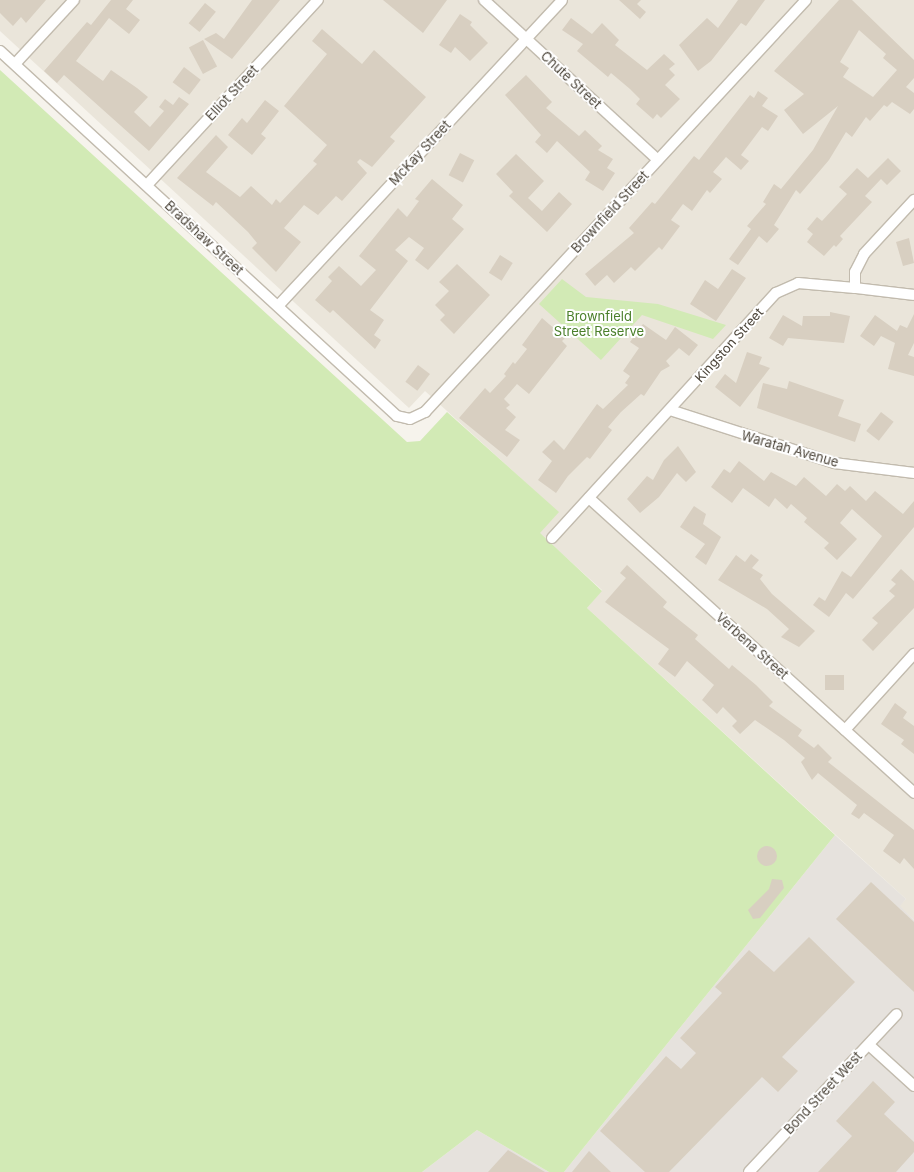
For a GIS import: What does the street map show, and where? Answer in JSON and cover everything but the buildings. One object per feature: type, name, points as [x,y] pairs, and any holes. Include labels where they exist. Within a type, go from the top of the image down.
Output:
[{"type":"street","points":[[15,64],[74,0]]},
{"type":"street","name":"Elliot Street","points":[[147,185],[318,0]]},
{"type":"street","name":"Chute Street","points":[[484,0],[658,160]]},
{"type":"street","name":"McKay Street","points":[[278,306],[562,0]]},
{"type":"street","name":"Brownfield Street","points":[[410,420],[425,412],[806,0]]},
{"type":"street","name":"Bradshaw Street","points":[[0,50],[397,416],[410,420]]},
{"type":"street","points":[[854,288],[855,272],[864,254],[914,200]]},
{"type":"street","name":"Kingston Street","points":[[552,538],[781,289],[798,283],[914,295]]},
{"type":"street","name":"Waratah Avenue","points":[[670,410],[834,463],[914,473]]},
{"type":"street","name":"Verbena Street","points":[[589,498],[914,793]]},
{"type":"street","points":[[845,730],[914,654]]},
{"type":"street","name":"Bond Street West","points":[[749,1172],[897,1014]]},
{"type":"street","points":[[869,1045],[914,1086]]},
{"type":"shaded area","points":[[0,0],[914,0],[914,920],[899,906],[906,899],[587,608],[602,590],[539,533],[558,512],[425,391],[409,408],[0,31]]},
{"type":"shaded area","points":[[835,835],[906,899],[900,906],[914,920],[914,1172],[564,1172]]},
{"type":"shaded area","points":[[477,1130],[549,1172],[422,1172]]},
{"type":"green space","points":[[0,70],[407,442],[420,441],[447,412],[559,512],[540,533],[602,591],[587,608],[835,835],[564,1172],[549,1172],[477,1130],[422,1172],[0,1172]]},
{"type":"green space","name":"Brownfield Street Reserve","points":[[562,279],[586,297],[658,304],[726,325],[713,339],[642,315],[601,360],[539,304]]}]
